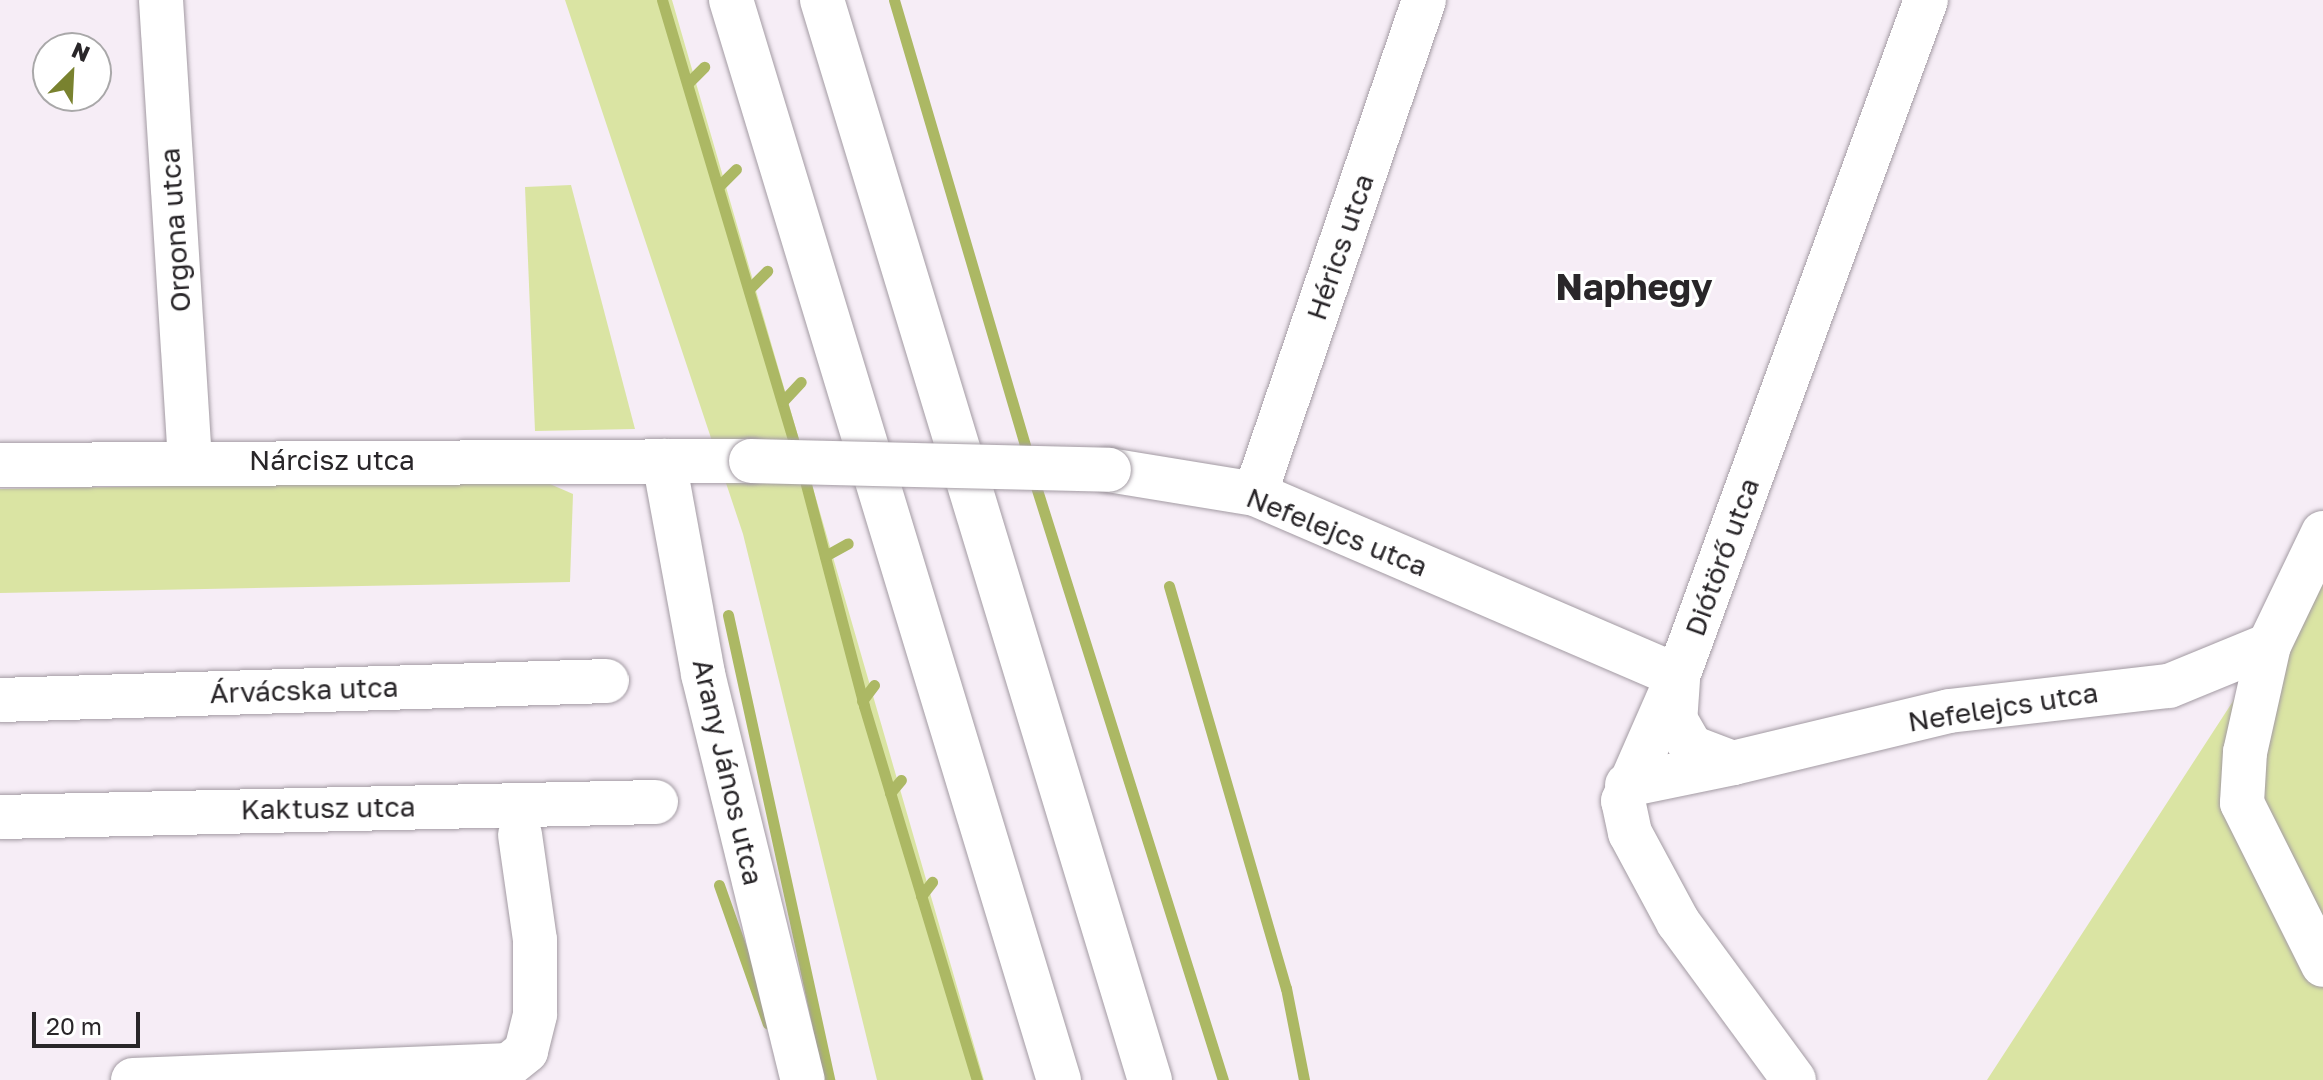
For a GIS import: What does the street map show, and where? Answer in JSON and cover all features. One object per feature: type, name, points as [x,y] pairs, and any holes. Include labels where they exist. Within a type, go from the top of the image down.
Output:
[{"type":"main road","name":"Orgona utca","points":[[161,0],[190,460]]},
{"type":"main road","points":[[731,0],[1059,1080]]},
{"type":"main road","points":[[822,0],[1150,1080]]},
{"type":"main road","name":"Hérics utca","points":[[1255,494],[1424,0]]},
{"type":"main road","name":"Diótörő utca","points":[[1794,1080],[1678,922],[1630,833],[1627,785],[1678,676],[1926,0]]},
{"type":"main road","name":"Nárcisz utca","points":[[0,465],[190,460],[664,461]]},
{"type":"main road","name":"Nefelejcs utca","points":[[664,461],[1109,470],[1255,494],[1678,676]]},
{"type":"main road","name":"Arany János utca","points":[[664,461],[703,674],[803,1080]]},
{"type":"main road","points":[[2323,533],[2269,645],[2245,752],[2242,803],[2323,965]]},
{"type":"main road","name":"Nefelejcs utca","points":[[1627,785],[1949,711],[2169,686],[2269,645]]},
{"type":"main road","points":[[1678,676],[1675,719],[1691,747],[1733,763]]},
{"type":"main road","name":"Árvácska utca","points":[[0,700],[607,681]]},
{"type":"main road","name":"Kaktusz utca","points":[[0,817],[656,802]]},
{"type":"main road","points":[[133,1080],[509,1065],[526,1051],[535,1014],[535,940],[520,835]]},
{"type":"green space","points":[[565,0],[672,0],[984,1080],[877,1080],[743,534]]},
{"type":"green space","points":[[571,185],[635,429],[535,431],[525,187]]},
{"type":"green space","points":[[345,483],[550,484],[573,494],[570,582],[0,593],[0,489]]},
{"type":"green space","points":[[2323,550],[2323,1080],[1987,1080],[2237,695]]},
{"type":"waterway","points":[[662,0],[797,453]]},
{"type":"waterway","points":[[894,0],[1029,460]]},
{"type":"waterway","points":[[688,83],[704,67]]},
{"type":"waterway","points":[[719,186],[736,169]]},
{"type":"waterway","points":[[751,287],[767,271]]},
{"type":"waterway","points":[[783,401],[801,382]]},
{"type":"waterway","points":[[803,473],[864,706],[977,1080]]},
{"type":"waterway","points":[[1033,477],[1223,1080]]},
{"type":"waterway","points":[[825,556],[848,543]]},
{"type":"waterway","points":[[1169,586],[1286,988],[1304,1080]]},
{"type":"waterway","points":[[728,615],[829,1080]]},
{"type":"waterway","points":[[862,701],[874,685]]},
{"type":"waterway","points":[[890,793],[901,780]]},
{"type":"waterway","points":[[921,896],[932,882]]},
{"type":"waterway","points":[[719,885],[768,1024]]},
{"type":"district","name":"Naphegy","points":[[1634,287]]}]
